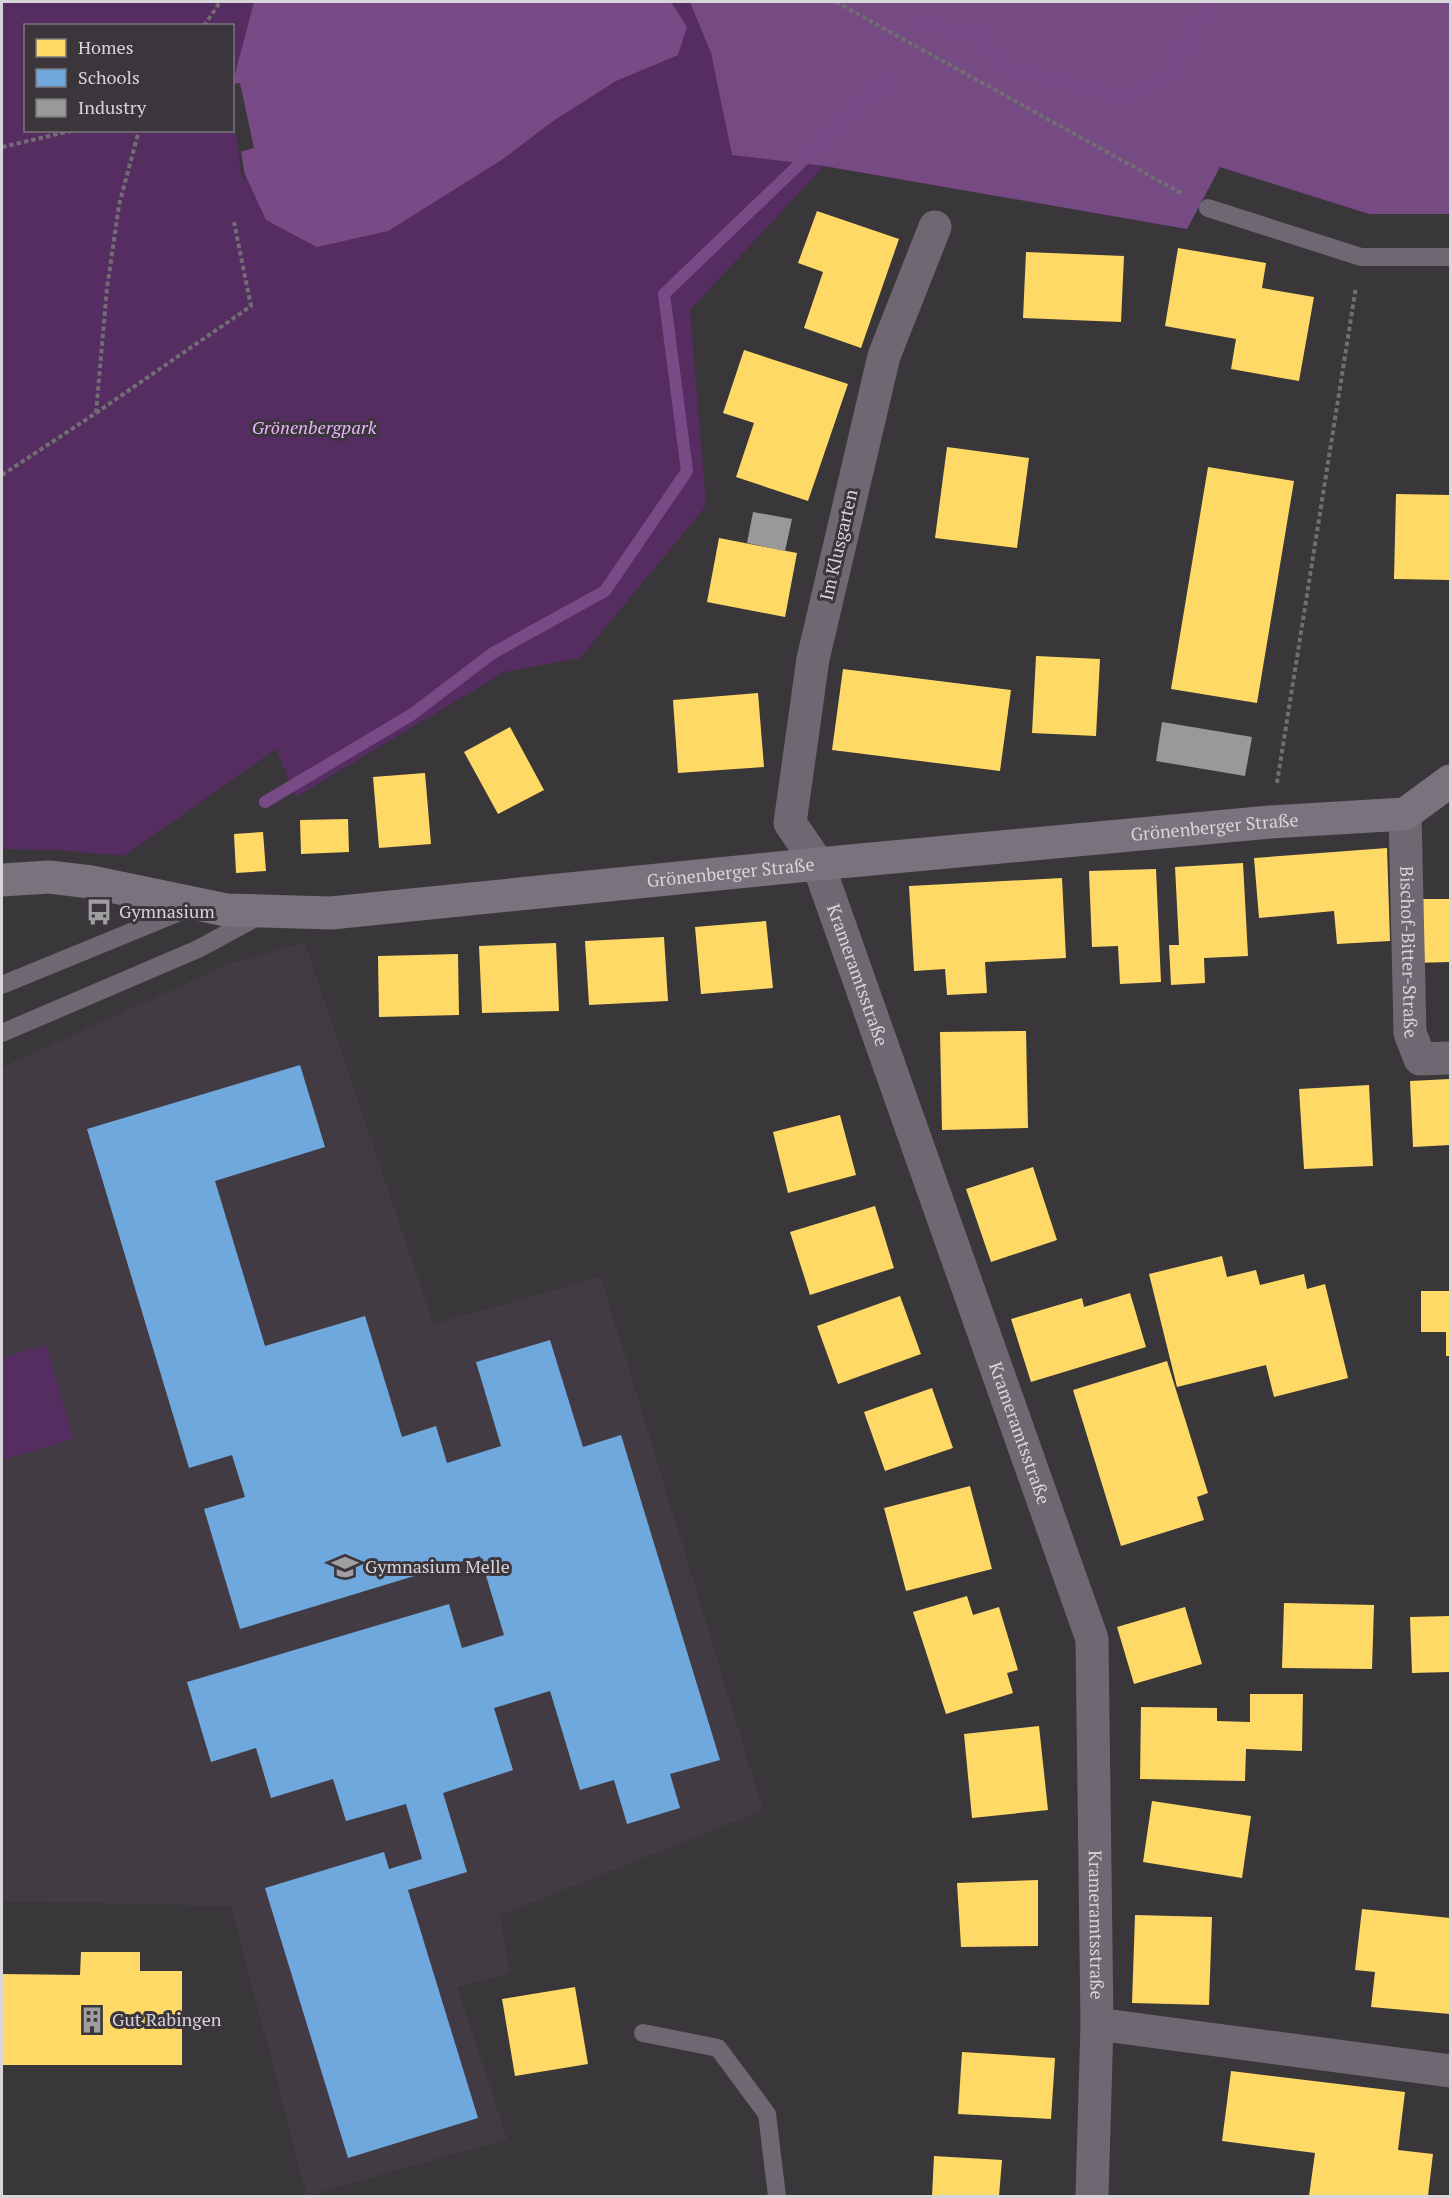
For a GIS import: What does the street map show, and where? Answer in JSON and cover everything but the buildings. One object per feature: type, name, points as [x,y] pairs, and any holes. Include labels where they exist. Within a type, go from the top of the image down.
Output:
[{"type":"street","name":"Im Klusgarten","points":[[818,864],[790,823],[813,659],[884,356],[935,227]]},
{"type":"street","points":[[1405,814],[1450,781]]},
{"type":"street","name":"Grönenberger Straße","points":[[2,880],[49,877],[226,910],[331,913],[1270,822],[1405,814]]},
{"type":"street","name":"Bischof-Bitter-Straße","points":[[1405,814],[1410,1033],[1420,1059],[1450,1058]]},
{"type":"street","name":"Krameramtsstraße","points":[[818,864],[1092,1639],[1097,2024],[1092,2196]]},
{"type":"street","name":"Krameramtsstraße","points":[[1097,2024],[1450,2071]]},
{"type":"lane","points":[[1208,208],[1361,257],[1450,257]]},
{"type":"lane","points":[[2,985],[196,905]]},
{"type":"lane","points":[[2,1033],[198,949],[268,912]]},
{"type":"lane","points":[[643,2033],[718,2048],[767,2114],[777,2196]]},
{"type":"path","points":[[205,24],[220,2]]},
{"type":"path","points":[[836,2],[1208,208]]},
{"type":"path","points":[[2,147],[66,132]]},
{"type":"path","points":[[96,413],[107,288],[116,229],[139,132]]},
{"type":"path","points":[[2,475],[251,306],[234,222]]},
{"type":"path","points":[[1270,822],[1361,257]]},
{"type":"shaded area","points":[[254,2],[671,2],[687,27],[678,55],[616,81],[553,121],[503,159],[388,231],[317,247],[266,220],[244,172],[234,78]]},
{"type":"shaded area","points":[[690,2],[1450,2],[1450,214],[1369,214],[1220,167],[1187,229],[824,166],[732,155],[711,53]]},
{"type":"shaded area","name":"Gymnasium Melle","points":[[305,943],[433,1324],[601,1277],[763,1810],[500,1915],[510,1973],[457,1987],[507,2139],[307,2196],[231,1906],[2,1901],[2,1067],[234,962]]},
{"type":"green space","name":"Grönenbergpark","points":[[2,2],[1450,2],[1450,214],[1369,214],[1220,167],[1187,229],[824,166],[690,310],[706,506],[580,658],[504,672],[296,797],[276,749],[124,856],[57,850],[2,849]]},
{"type":"green space","points":[[46,1345],[73,1439],[2,1460],[2,1358]]},
{"type":"pier","points":[[240,83],[254,148],[240,152],[247,186],[241,173],[234,117],[234,84]]},
{"type":"waterway","points":[[921,26],[980,32],[1002,66],[1122,97],[1169,74],[1211,2]]},
{"type":"waterway","points":[[265,802],[411,715],[493,653],[605,591],[687,471],[664,294],[887,80]]},
{"type":"place","name":"Gymnasium","points":[[99,912]]},
{"type":"place","name":"Gymnasium Melle","points":[[345,1567]]},
{"type":"place","name":"Gut Rabingen","points":[[92,2020]]}]
